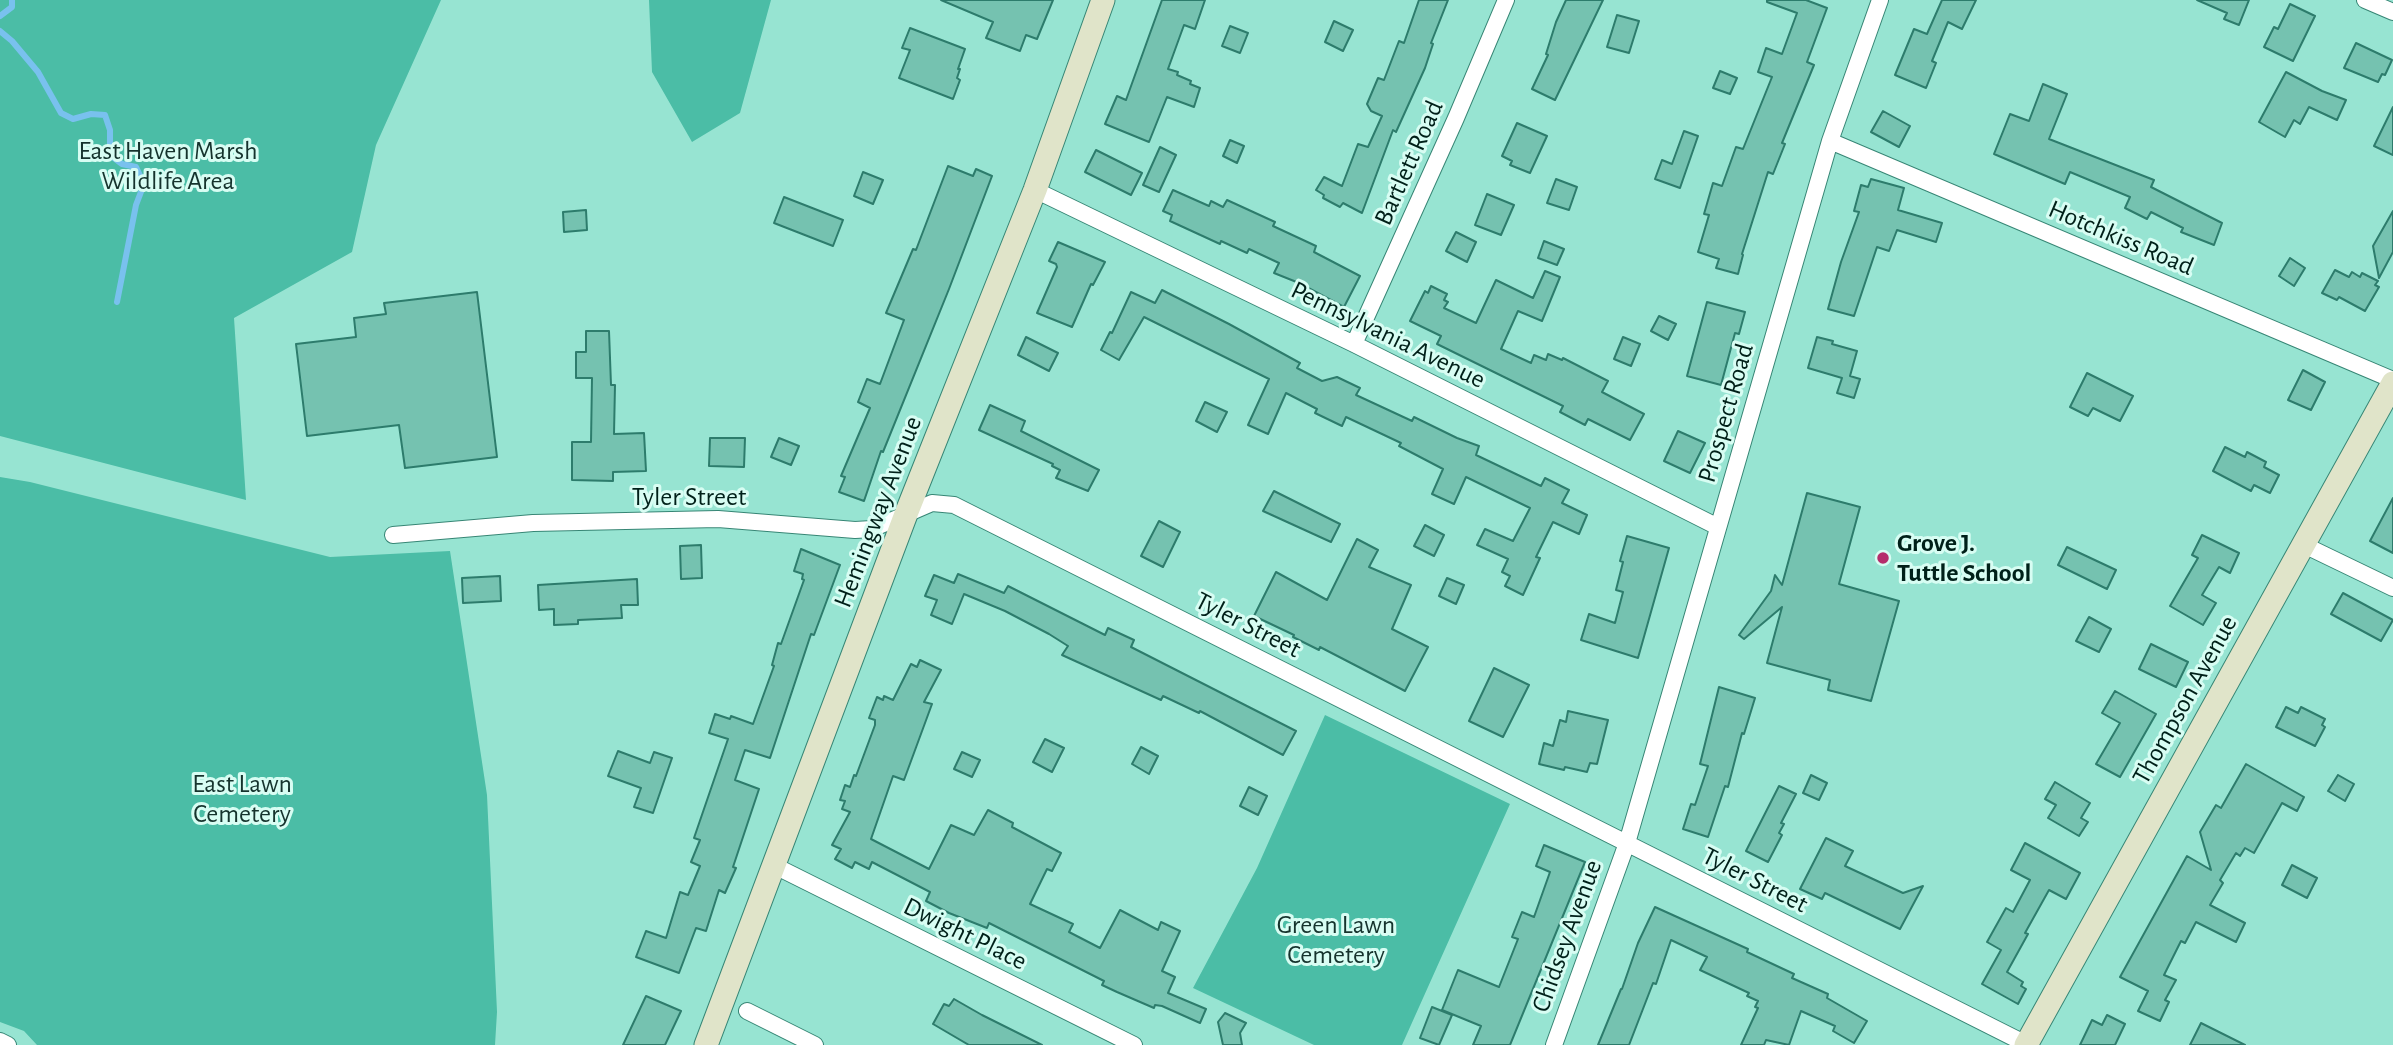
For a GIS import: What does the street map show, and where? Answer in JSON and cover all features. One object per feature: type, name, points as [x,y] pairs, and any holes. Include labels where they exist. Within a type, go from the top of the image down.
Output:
[{"type":"main road","name":"Hemingway Avenue","points":[[706,1045],[906,514],[1035,190],[1103,0]]},
{"type":"main road","name":"Thompson Avenue","points":[[2027,1045],[2393,381]]},
{"type":"street","name":"Bartlett Road","points":[[1354,344],[1506,0]]},
{"type":"street","name":"Prospect Road","points":[[1627,843],[1830,141],[1880,0]]},
{"type":"street","points":[[2365,0],[2393,12]]},
{"type":"street","name":"Hotchkiss Road","points":[[1830,141],[2393,381]]},
{"type":"street","name":"Pennsylvania Avenue","points":[[1035,190],[1354,344],[1718,527]]},
{"type":"street","name":"Tyler Street","points":[[393,534],[533,523],[718,519],[855,530],[872,529],[932,503],[954,505],[2027,1045]]},
{"type":"street","points":[[2304,545],[2393,588]]},
{"type":"street","name":"Chidsey Avenue","points":[[1554,1045],[1627,843]]},
{"type":"street","name":"Dwight Place","points":[[775,866],[1134,1045]]},
{"type":"street","points":[[747,1010],[815,1045]]},
{"type":"street","points":[[0,1041],[8,1045]]},
{"type":"green space","name":"East Haven Marsh Wildlife Area","points":[[0,0],[441,0],[376,145],[352,252],[234,318],[246,500],[0,436]]},
{"type":"green space","points":[[649,0],[771,0],[740,113],[692,142],[652,72]]},
{"type":"green space","name":"East Lawn Cemetery","points":[[0,477],[30,482],[330,557],[450,551],[487,795],[497,1012],[495,1045],[37,1045],[24,1031],[0,1022]]},
{"type":"green space","name":"Green Lawn Cemetery","points":[[1325,715],[1510,804],[1402,1045],[1314,1045],[1193,988],[1257,868]]},
{"type":"building","points":[[941,0],[1053,0],[1037,39],[1026,35],[1020,51],[986,38],[993,22]]},
{"type":"building","points":[[1162,0],[1205,0],[1195,29],[1184,25],[1168,69],[1178,72],[1177,75],[1200,88],[1194,107],[1167,97],[1149,142],[1105,124],[1117,96],[1126,100]]},
{"type":"building","points":[[1419,0],[1448,0],[1431,43],[1433,44],[1425,68],[1396,132],[1393,130],[1362,213],[1343,203],[1340,207],[1323,198],[1324,195],[1316,190],[1324,177],[1342,186],[1358,144],[1368,147],[1382,116],[1371,111],[1367,104],[1378,78],[1384,80],[1399,41],[1404,43]]},
{"type":"building","points":[[1566,0],[1603,0],[1555,100],[1532,89],[1548,55],[1546,54],[1556,22]]},
{"type":"building","points":[[1767,0],[1806,0],[1827,8],[1807,62],[1814,65],[1782,143],[1785,144],[1773,174],[1768,172],[1738,274],[1716,268],[1719,259],[1698,252],[1709,215],[1704,214],[1713,183],[1722,186],[1736,147],[1743,149],[1772,77],[1758,72],[1766,48],[1782,54],[1797,13]]},
{"type":"building","points":[[1942,0],[1976,0],[1962,29],[1948,22],[1932,61],[1936,63],[1926,88],[1895,75],[1914,29],[1927,34]]},
{"type":"building","points":[[2197,0],[2249,0],[2239,25],[2224,19],[2227,13]]},
{"type":"building","points":[[2290,4],[2315,16],[2293,61],[2264,47],[2274,27],[2278,29]]},
{"type":"building","points":[[1617,15],[1639,21],[1629,53],[1607,47]]},
{"type":"building","points":[[1334,21],[1353,30],[1343,51],[1325,42]]},
{"type":"building","points":[[1230,26],[1248,33],[1240,53],[1222,46]]},
{"type":"building","points":[[910,28],[965,49],[958,69],[957,78],[960,80],[953,99],[899,78],[910,50],[902,48]]},
{"type":"building","points":[[2356,43],[2392,60],[2385,75],[2382,74],[2378,82],[2344,68]]},
{"type":"building","points":[[1720,71],[1737,78],[1730,94],[1713,88]]},
{"type":"building","points":[[2286,72],[2346,100],[2337,120],[2309,107],[2300,124],[2294,120],[2285,137],[2259,122]]},
{"type":"building","points":[[2043,84],[2067,94],[2049,139],[2154,180],[2151,187],[2222,223],[2214,245],[2181,232],[2183,228],[2151,212],[2147,219],[2125,208],[2130,197],[2070,172],[2065,184],[1994,154],[2010,114],[2029,121]]},
{"type":"building","points":[[2393,107],[2393,155],[2374,146]]},
{"type":"building","points":[[1883,111],[1910,126],[1899,147],[1871,132]]},
{"type":"building","points":[[1517,123],[1547,136],[1530,173],[1510,165],[1512,161],[1502,156]]},
{"type":"building","points":[[1684,131],[1698,136],[1680,188],[1655,179],[1662,160],[1672,164]]},
{"type":"building","points":[[1230,140],[1244,146],[1237,163],[1223,156]]},
{"type":"building","points":[[1160,147],[1176,155],[1159,192],[1143,185]]},
{"type":"building","points":[[1096,150],[1142,173],[1131,195],[1085,172]]},
{"type":"building","points":[[948,166],[973,176],[976,169],[992,176],[949,289],[883,452],[881,451],[864,501],[839,492],[845,477],[841,476],[870,408],[858,402],[867,379],[880,384],[904,320],[886,313],[913,249],[916,250]]},
{"type":"building","points":[[863,172],[883,180],[873,204],[854,196]]},
{"type":"building","points":[[1556,179],[1577,187],[1569,210],[1547,203]]},
{"type":"building","points":[[1871,179],[1904,188],[1898,210],[1942,223],[1936,242],[1897,230],[1889,251],[1877,247],[1854,316],[1828,309],[1859,212],[1854,211],[1861,185],[1868,187]]},
{"type":"building","points":[[1173,190],[1209,206],[1211,201],[1223,207],[1227,200],[1275,222],[1273,226],[1316,246],[1314,252],[1360,276],[1344,307],[1274,273],[1279,263],[1249,249],[1247,253],[1221,241],[1220,244],[1170,221],[1172,215],[1163,211]]},
{"type":"building","points":[[1487,194],[1514,205],[1501,235],[1475,225]]},
{"type":"building","points":[[784,197],[843,220],[833,246],[774,223]]},
{"type":"building","points":[[586,210],[587,230],[564,232],[563,212]]},
{"type":"building","points":[[2393,211],[2393,252],[2379,278],[2373,246]]},
{"type":"building","points":[[1456,232],[1476,242],[1467,262],[1446,251]]},
{"type":"building","points":[[1544,241],[1564,249],[1557,265],[1538,258]]},
{"type":"building","points":[[1058,242],[1105,262],[1093,285],[1091,284],[1072,327],[1037,313],[1057,267],[1049,261]]},
{"type":"building","points":[[2290,258],[2305,268],[2294,286],[2279,276]]},
{"type":"building","points":[[2335,270],[2349,277],[2352,272],[2360,277],[2362,273],[2378,281],[2375,285],[2379,287],[2365,311],[2339,297],[2337,300],[2322,293]]},
{"type":"building","points":[[1545,271],[1560,277],[1542,321],[1518,311],[1501,349],[1531,363],[1534,355],[1546,360],[1548,354],[1562,360],[1563,358],[1608,381],[1602,392],[1644,414],[1630,440],[1588,419],[1585,425],[1560,412],[1563,406],[1437,344],[1441,336],[1410,321],[1425,291],[1428,293],[1431,286],[1447,294],[1444,300],[1448,302],[1444,308],[1476,323],[1496,280],[1533,298]]},
{"type":"building","points":[[1162,290],[1300,363],[1297,368],[1322,381],[1337,377],[1360,388],[1356,395],[1412,421],[1414,417],[1479,446],[1476,455],[1541,486],[1545,478],[1569,490],[1562,503],[1587,515],[1579,534],[1553,522],[1536,557],[1540,558],[1523,595],[1505,586],[1510,576],[1502,572],[1508,559],[1477,545],[1485,529],[1513,541],[1530,508],[1466,477],[1454,504],[1432,494],[1443,469],[1399,446],[1401,443],[1346,417],[1342,426],[1315,413],[1317,409],[1286,393],[1268,434],[1248,425],[1269,379],[1144,317],[1119,360],[1101,350],[1131,292],[1155,303]]},
{"type":"building","points":[[477,292],[497,457],[405,468],[399,425],[307,436],[296,344],[356,337],[354,318],[386,314],[384,303]]},
{"type":"building","points":[[1707,302],[1745,312],[1739,334],[1735,333],[1721,385],[1687,376]]},
{"type":"building","points":[[1659,316],[1676,324],[1668,340],[1651,331]]},
{"type":"building","points":[[586,331],[609,331],[611,385],[615,385],[614,434],[644,433],[646,471],[613,472],[613,481],[572,480],[572,442],[591,442],[592,378],[576,378],[576,352],[586,352]]},
{"type":"building","points":[[1026,337],[1058,353],[1049,371],[1018,355]]},
{"type":"building","points":[[1623,337],[1640,344],[1631,366],[1614,359]]},
{"type":"building","points":[[1817,337],[1857,351],[1850,376],[1860,379],[1854,398],[1837,393],[1842,378],[1808,368]]},
{"type":"building","points":[[2303,370],[2325,382],[2311,410],[2288,400]]},
{"type":"building","points":[[2087,373],[2133,396],[2120,421],[2093,408],[2088,416],[2070,407]]},
{"type":"building","points":[[1205,402],[1227,412],[1217,432],[1196,421]]},
{"type":"building","points":[[990,405],[1025,421],[1021,431],[1099,470],[1088,491],[1056,478],[1060,470],[1052,466],[1053,464],[979,430]]},
{"type":"building","points":[[1678,431],[1705,443],[1690,473],[1664,461]]},
{"type":"building","points":[[710,438],[745,438],[744,467],[709,466]]},
{"type":"building","points":[[779,438],[799,446],[791,465],[771,457]]},
{"type":"building","points":[[2225,447],[2245,457],[2247,452],[2266,462],[2264,467],[2279,475],[2270,493],[2254,485],[2251,491],[2213,471]]},
{"type":"building","points":[[1274,491],[1340,524],[1331,542],[1263,511]]},
{"type":"building","points":[[1807,493],[1860,507],[1839,584],[1899,601],[1871,701],[1828,690],[1830,680],[1767,663],[1782,607],[1744,639],[1739,635],[1771,591],[1775,575],[1782,585]]},
{"type":"building","points":[[2393,498],[2393,553],[2370,541]]},
{"type":"building","points":[[1159,521],[1180,532],[1163,567],[1141,556]]},
{"type":"building","points":[[1425,525],[1444,535],[1434,556],[1414,546]]},
{"type":"building","points":[[2202,535],[2239,553],[2230,573],[2219,567],[2202,595],[2216,603],[2203,625],[2170,606],[2198,558],[2192,555]]},
{"type":"building","points":[[1627,536],[1669,548],[1638,658],[1581,640],[1589,614],[1615,623],[1623,592],[1616,590]]},
{"type":"building","points":[[1357,539],[1378,550],[1369,567],[1411,585],[1392,629],[1428,647],[1405,691],[1254,616],[1276,572],[1327,600]]},
{"type":"building","points":[[701,545],[702,578],[681,579],[680,546]]},
{"type":"building","points":[[2067,547],[2116,570],[2107,589],[2058,565]]},
{"type":"building","points":[[801,549],[840,565],[814,635],[811,634],[770,758],[745,750],[735,780],[759,789],[733,867],[736,868],[725,893],[719,890],[706,931],[696,928],[679,973],[636,957],[646,931],[666,938],[680,892],[688,895],[700,866],[691,862],[700,840],[694,838],[728,739],[709,733],[715,714],[730,719],[731,716],[753,724],[774,666],[772,665],[778,643],[781,644],[804,580],[803,574],[794,571]]},
{"type":"building","points":[[958,574],[1004,593],[1008,586],[1105,635],[1108,628],[1134,640],[1131,647],[1296,731],[1283,755],[1200,711],[1199,713],[1163,696],[1161,700],[1062,655],[1068,646],[1049,634],[964,594],[952,624],[931,615],[937,600],[925,596],[934,575],[954,583]]},
{"type":"building","points":[[500,576],[501,601],[463,603],[462,578]]},
{"type":"building","points":[[1447,578],[1464,585],[1456,604],[1439,596]]},
{"type":"building","points":[[637,579],[638,605],[621,605],[622,618],[578,620],[578,624],[554,625],[554,609],[539,610],[538,585]]},
{"type":"building","points":[[2343,593],[2393,620],[2381,641],[2331,614]]},
{"type":"building","points":[[2089,617],[2111,629],[2099,652],[2076,641]]},
{"type":"building","points":[[2151,644],[2188,662],[2176,687],[2139,669]]},
{"type":"building","points":[[920,660],[941,670],[924,702],[932,704],[904,780],[893,776],[871,839],[929,869],[951,825],[974,835],[988,810],[1013,823],[1012,827],[1061,853],[1052,871],[1047,869],[1030,904],[1073,924],[1069,932],[1100,948],[1120,910],[1158,930],[1161,922],[1180,931],[1162,971],[1175,977],[1168,993],[1206,1009],[1200,1023],[1162,1006],[1155,1005],[1154,1008],[1102,985],[1104,981],[989,923],[987,928],[949,913],[926,901],[930,892],[872,862],[869,869],[855,862],[852,868],[835,859],[841,849],[832,845],[850,812],[842,809],[845,801],[840,800],[845,785],[850,787],[854,775],[856,776],[875,725],[875,720],[869,718],[877,697],[883,700],[884,696],[893,700],[911,664],[917,667]]},
{"type":"building","points":[[1494,668],[1529,685],[1503,737],[1469,721]]},
{"type":"building","points":[[1719,687],[1755,698],[1744,734],[1742,733],[1728,787],[1725,786],[1708,837],[1683,829],[1691,804],[1695,805],[1708,766],[1700,764]]},
{"type":"building","points":[[2115,691],[2156,714],[2120,777],[2096,764],[2120,723],[2102,713]]},
{"type":"building","points":[[2286,707],[2298,713],[2301,707],[2325,719],[2322,725],[2325,727],[2315,746],[2276,727]]},
{"type":"building","points":[[1568,711],[1608,720],[1597,764],[1590,763],[1587,772],[1539,764],[1544,743],[1553,746],[1560,720],[1566,722]]},
{"type":"building","points":[[1045,739],[1064,748],[1052,772],[1033,762]]},
{"type":"building","points":[[1141,747],[1158,756],[1149,774],[1132,764]]},
{"type":"building","points":[[618,751],[650,763],[654,752],[672,758],[653,813],[634,807],[641,788],[608,776]]},
{"type":"building","points":[[962,752],[980,760],[972,777],[954,769]]},
{"type":"building","points":[[2246,764],[2304,797],[2297,811],[2282,803],[2254,853],[2245,848],[2240,856],[2236,853],[2220,880],[2223,883],[2210,905],[2245,923],[2236,942],[2196,922],[2185,943],[2181,941],[2164,975],[2176,980],[2165,1000],[2169,1002],[2160,1021],[2138,1011],[2148,991],[2120,977],[2187,856],[2211,870],[2200,832],[2216,805],[2221,808]]},
{"type":"building","points":[[1811,775],[1827,783],[1819,800],[1803,793]]},
{"type":"building","points":[[2338,775],[2354,784],[2345,801],[2328,791]]},
{"type":"building","points":[[2055,782],[2090,803],[2081,818],[2088,822],[2079,836],[2048,818],[2056,805],[2045,799]]},
{"type":"building","points":[[1779,786],[1796,794],[1781,823],[1784,824],[1779,833],[1782,835],[1768,862],[1746,851]]},
{"type":"building","points":[[1249,787],[1267,796],[1258,815],[1240,806]]},
{"type":"building","points":[[1826,838],[1853,851],[1845,866],[1903,893],[1923,886],[1900,929],[1825,893],[1822,899],[1800,889]]},
{"type":"building","points":[[2025,843],[2080,873],[2066,899],[2049,890],[2025,933],[2028,934],[2007,972],[2023,982],[2021,986],[2026,989],[2018,1004],[1982,984],[2001,950],[1987,942],[2006,908],[2013,912],[2030,880],[2011,870]]},
{"type":"building","points":[[1544,845],[1585,862],[1510,1045],[1473,1045],[1481,1026],[1442,1010],[1458,970],[1499,987],[1518,939],[1512,937],[1522,912],[1534,917],[1550,872],[1536,866]]},
{"type":"building","points":[[2292,865],[2317,878],[2307,898],[2282,885]]},
{"type":"building","points":[[1655,907],[1748,949],[1747,952],[1794,974],[1792,978],[1828,994],[1827,998],[1867,1021],[1854,1043],[1833,1031],[1835,1026],[1801,1011],[1789,1045],[1766,1040],[1764,1045],[1741,1045],[1758,1008],[1755,1007],[1758,1001],[1747,996],[1749,993],[1700,970],[1707,957],[1671,940],[1656,984],[1653,983],[1629,1045],[1598,1045]]},
{"type":"building","points":[[646,996],[681,1011],[665,1045],[623,1045]]},
{"type":"building","points":[[954,999],[1042,1045],[969,1045],[933,1024],[944,1004],[949,1006]]},
{"type":"building","points":[[1432,1007],[1452,1015],[1439,1045],[1420,1038]]},
{"type":"building","points":[[1225,1013],[1246,1023],[1240,1033],[1242,1045],[1223,1045],[1218,1022]]},
{"type":"building","points":[[2107,1015],[2125,1024],[2115,1045],[2080,1045],[2092,1020],[2102,1025]]},
{"type":"building","points":[[2201,1023],[2245,1045],[2190,1045]]},
{"type":"waterway","points":[[0,16],[12,7],[12,0]]},
{"type":"waterway","points":[[0,31],[38,72],[61,113],[73,119],[91,114],[105,115],[110,130],[110,155],[122,164],[136,167],[144,184],[136,205],[117,302]]},
{"type":"place","name":"Grove J. Tuttle School","points":[[1883,558]]}]
